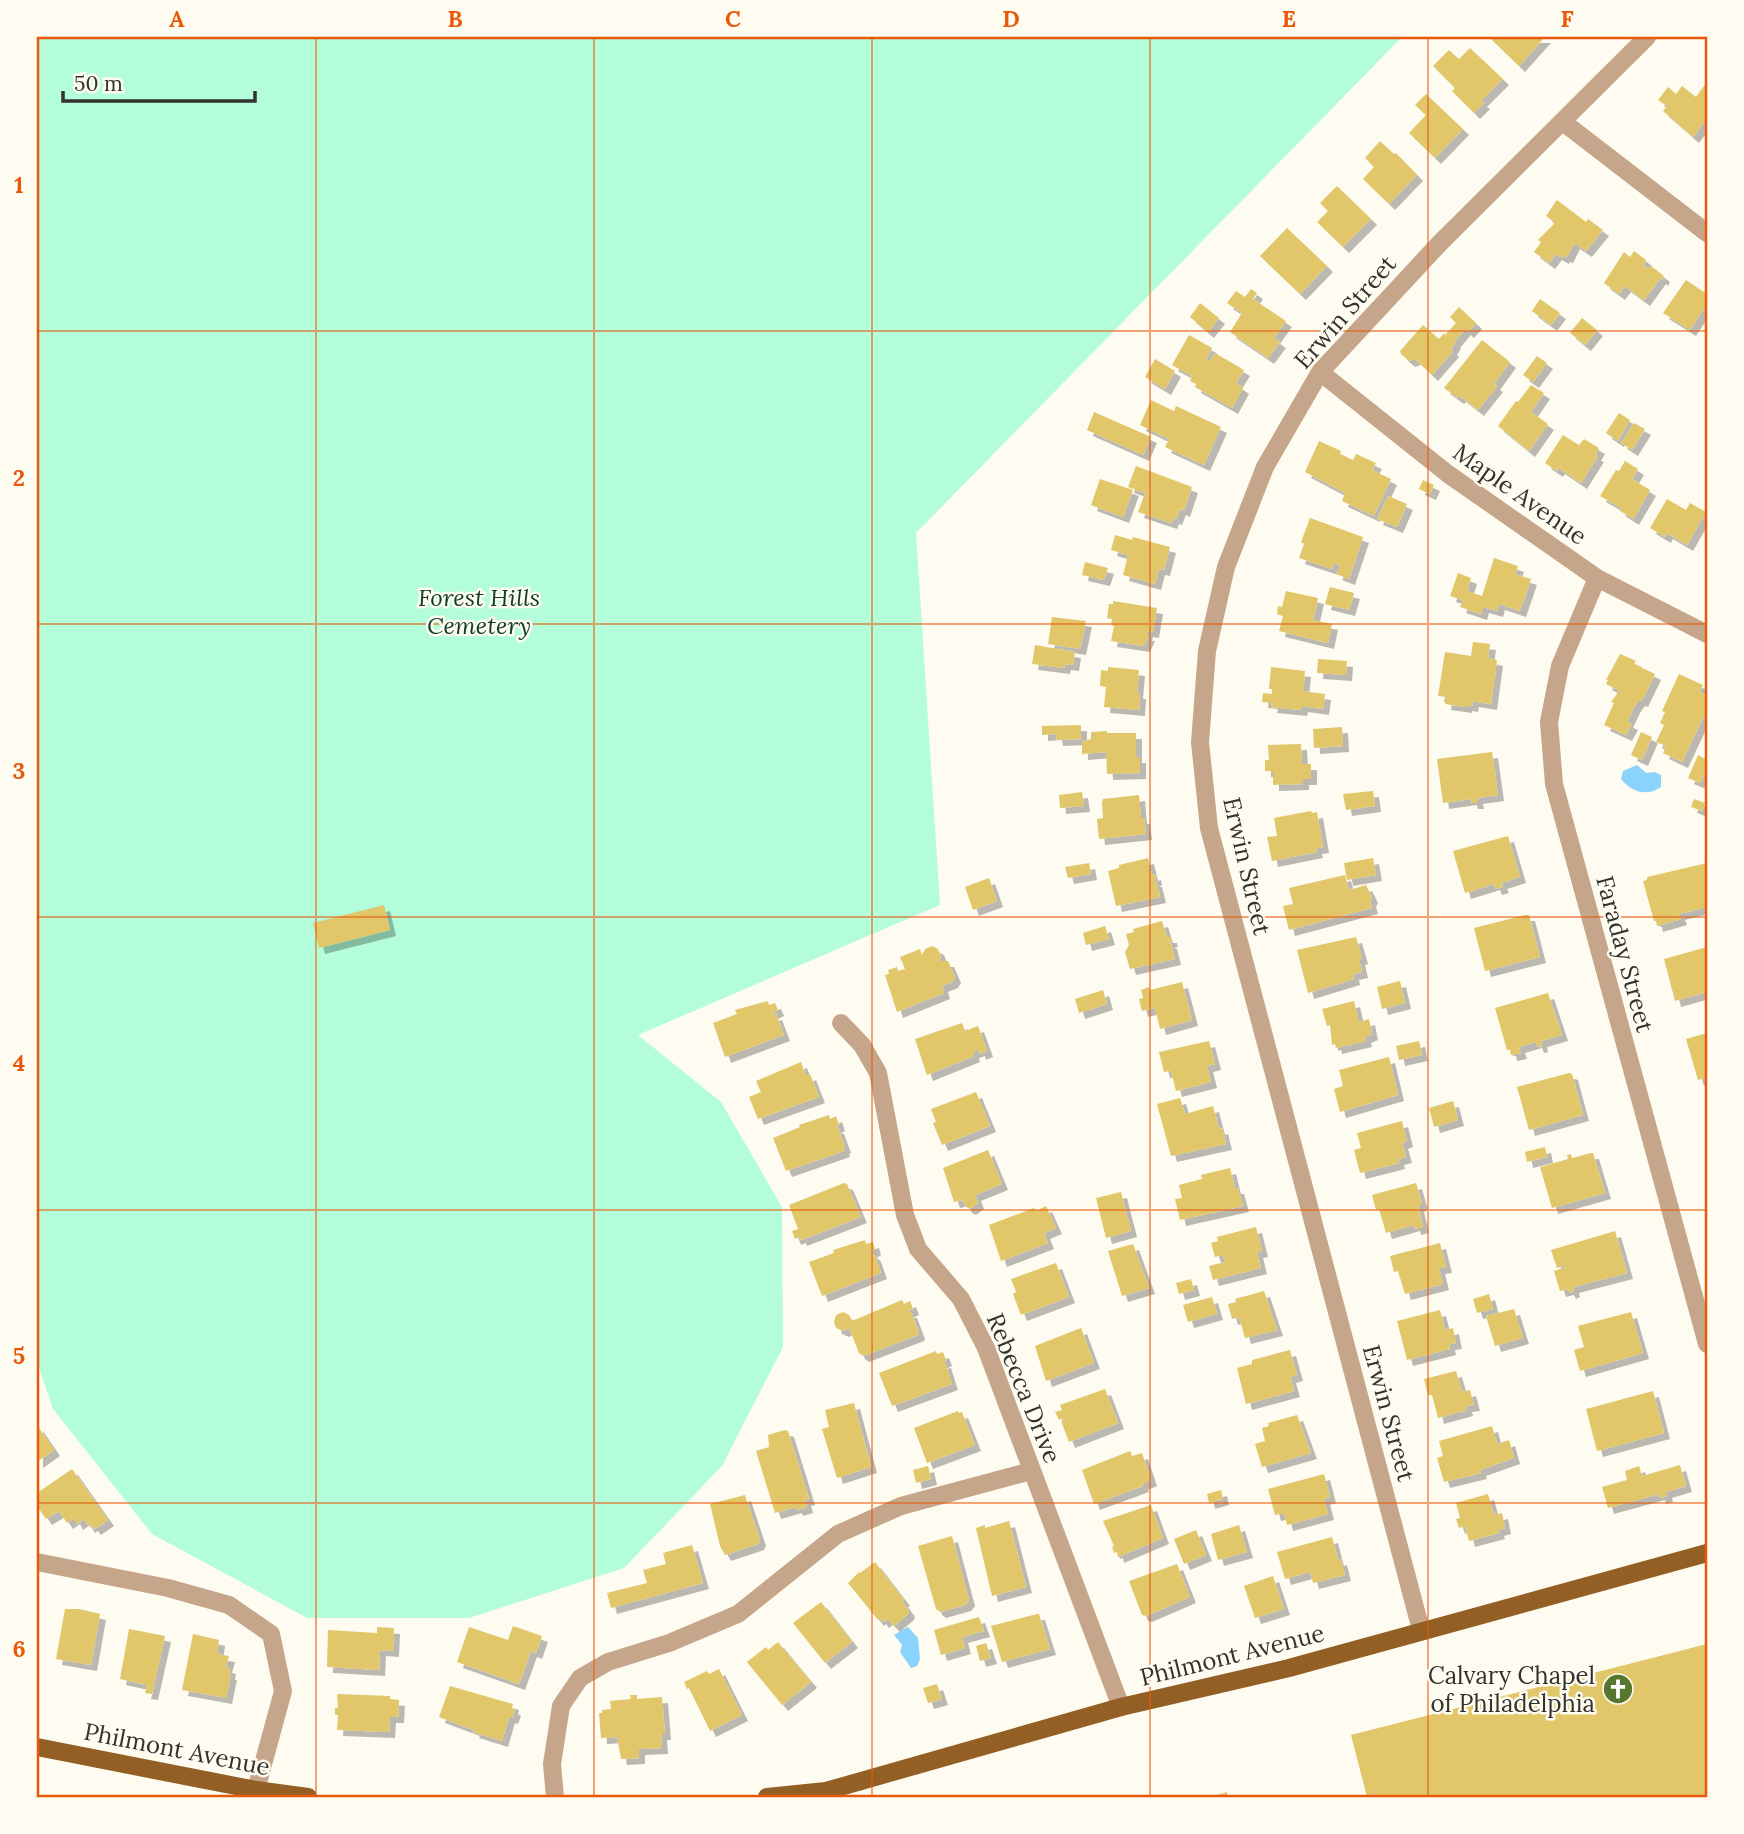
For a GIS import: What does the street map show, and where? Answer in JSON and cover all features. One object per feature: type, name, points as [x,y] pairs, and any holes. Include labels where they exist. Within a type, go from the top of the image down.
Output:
[{"type":"main road","name":"Philmont Avenue","points":[[767,1797],[826,1791],[1121,1707],[1251,1678],[1707,1553]]},
{"type":"main road","name":"Philmont Avenue","points":[[37,1747],[256,1790],[308,1797]]},
{"type":"street","name":"Erwin Street","points":[[1421,1630],[1209,828],[1200,741],[1207,651],[1226,567],[1265,467],[1320,372],[1439,244],[1647,37]]},
{"type":"street","points":[[1563,122],[1707,233]]},
{"type":"street","name":"Maple Avenue","points":[[1320,372],[1448,474],[1597,578],[1707,634]]},
{"type":"street","name":"Faraday Street","points":[[1597,578],[1560,666],[1549,722],[1553,785],[1707,1343]]},
{"type":"street","name":"Rebecca Drive","points":[[841,1023],[862,1045],[877,1073],[905,1215],[918,1249],[961,1299],[986,1348],[1121,1707]]},
{"type":"street","points":[[555,1797],[552,1764],[561,1706],[580,1678],[608,1662],[669,1643],[738,1614],[838,1534],[901,1506],[1031,1471]]},
{"type":"street","points":[[37,1562],[168,1588],[229,1605],[271,1634],[283,1691],[256,1790]]},
{"type":"green space","name":"Forest Hills Cemetery","points":[[37,37],[1402,37],[916,533],[940,905],[638,1035],[721,1102],[782,1207],[783,1347],[722,1466],[624,1568],[469,1618],[307,1618],[152,1534],[53,1409],[37,1362]]},
{"type":"water","points":[[1637,765],[1646,773],[1655,772],[1661,775],[1661,787],[1650,792],[1640,792],[1625,783],[1621,779],[1623,771]]},
{"type":"water","points":[[908,1627],[918,1638],[920,1659],[917,1666],[911,1668],[900,1652],[902,1645],[894,1635]]},
{"type":"building","points":[[1489,37],[1545,37],[1519,66]]},
{"type":"building","points":[[1470,48],[1503,79],[1481,101],[1484,103],[1474,113],[1452,91],[1455,88],[1433,66],[1449,50],[1459,59]]},
{"type":"building","points":[[1707,82],[1707,118],[1693,137],[1663,111],[1667,106],[1658,100],[1668,87],[1676,94],[1682,86],[1696,97]]},
{"type":"building","points":[[1426,94],[1463,129],[1435,158],[1409,133],[1426,115],[1415,105]]},
{"type":"building","points":[[1380,141],[1417,175],[1389,204],[1363,179],[1374,167],[1365,158]]},
{"type":"building","points":[[1337,186],[1371,219],[1343,247],[1317,222],[1328,211],[1320,203]]},
{"type":"building","points":[[1557,200],[1586,222],[1588,219],[1603,230],[1586,251],[1574,243],[1567,257],[1556,254],[1549,263],[1534,252],[1541,242],[1538,240],[1555,223],[1546,216]]},
{"type":"building","points":[[1287,228],[1327,266],[1300,294],[1260,256]]},
{"type":"building","points":[[1634,251],[1646,260],[1643,265],[1648,269],[1651,266],[1664,276],[1644,300],[1625,286],[1619,294],[1604,283],[1624,252],[1630,257]]},
{"type":"building","points":[[1686,280],[1707,294],[1707,304],[1690,330],[1663,313]]},
{"type":"building","points":[[1251,289],[1257,293],[1253,299],[1286,321],[1274,338],[1280,342],[1268,358],[1230,332],[1242,313],[1227,303],[1236,291],[1245,297]]},
{"type":"building","points":[[1540,299],[1560,313],[1551,325],[1532,311]]},
{"type":"building","points":[[1200,303],[1219,318],[1208,332],[1190,317]]},
{"type":"building","points":[[1459,307],[1476,323],[1468,332],[1465,329],[1454,342],[1451,349],[1453,351],[1432,375],[1415,359],[1409,361],[1401,354],[1400,351],[1423,325],[1439,339],[1444,333],[1445,335],[1456,323],[1450,317]]},
{"type":"building","points":[[1582,318],[1597,330],[1585,345],[1570,333]]},
{"type":"building","points":[[1189,335],[1212,348],[1206,359],[1210,361],[1215,353],[1244,370],[1236,383],[1243,388],[1232,408],[1195,387],[1196,384],[1190,381],[1192,376],[1172,365]]},
{"type":"building","points":[[1482,340],[1510,362],[1494,384],[1497,386],[1478,410],[1444,388]]},
{"type":"building","points":[[1537,356],[1547,363],[1533,382],[1523,375]]},
{"type":"building","points":[[1155,359],[1175,371],[1165,389],[1145,377]]},
{"type":"building","points":[[1531,385],[1544,393],[1531,412],[1548,424],[1529,451],[1498,426]]},
{"type":"building","points":[[1151,400],[1174,411],[1176,406],[1221,427],[1204,465],[1165,447],[1169,439],[1140,425]]},
{"type":"building","points":[[1094,412],[1151,437],[1143,455],[1087,430]]},
{"type":"building","points":[[1619,413],[1630,420],[1618,441],[1606,433]]},
{"type":"building","points":[[1634,423],[1645,429],[1632,450],[1621,443]]},
{"type":"building","points":[[1563,435],[1579,445],[1584,439],[1599,448],[1595,455],[1598,456],[1581,483],[1559,468],[1557,471],[1545,463]]},
{"type":"building","points":[[1319,441],[1353,460],[1356,454],[1376,463],[1372,470],[1391,479],[1374,516],[1342,501],[1345,493],[1305,472]]},
{"type":"building","points":[[1625,461],[1638,469],[1632,479],[1650,490],[1633,519],[1619,510],[1621,508],[1600,496]]},
{"type":"building","points":[[1136,466],[1192,487],[1184,511],[1180,509],[1171,523],[1138,512],[1145,493],[1128,487]]},
{"type":"building","points":[[1100,479],[1133,490],[1123,517],[1091,505]]},
{"type":"building","points":[[1423,480],[1434,485],[1430,494],[1419,489]]},
{"type":"building","points":[[1388,496],[1407,504],[1397,527],[1377,519]]},
{"type":"building","points":[[1667,499],[1686,510],[1690,503],[1706,512],[1687,545],[1667,533],[1665,537],[1650,528]]},
{"type":"building","points":[[1310,518],[1363,537],[1349,579],[1336,574],[1341,566],[1334,563],[1332,569],[1299,558],[1304,544],[1301,542]]},
{"type":"building","points":[[1115,535],[1170,547],[1164,570],[1159,569],[1155,584],[1123,575],[1128,555],[1111,550]]},
{"type":"building","points":[[1494,558],[1518,566],[1515,574],[1531,579],[1520,611],[1499,604],[1497,611],[1483,607],[1481,614],[1460,607],[1463,600],[1450,596],[1458,573],[1471,578],[1467,591],[1482,596]]},
{"type":"building","points":[[1085,562],[1108,568],[1104,580],[1082,575]]},
{"type":"building","points":[[1330,587],[1354,593],[1349,610],[1325,604]]},
{"type":"building","points":[[1286,591],[1318,598],[1313,620],[1332,624],[1328,643],[1279,631],[1283,616],[1277,614],[1278,606],[1282,607]]},
{"type":"building","points":[[1113,601],[1157,608],[1153,632],[1147,631],[1146,635],[1149,635],[1144,646],[1111,641],[1114,626],[1111,625],[1112,619],[1107,618],[1109,604],[1113,604]]},
{"type":"building","points":[[1052,617],[1086,621],[1080,649],[1048,644]]},
{"type":"building","points":[[1473,642],[1490,644],[1488,658],[1497,660],[1491,704],[1473,701],[1472,706],[1466,707],[1445,704],[1446,697],[1438,696],[1445,652],[1471,656]]},
{"type":"building","points":[[1035,645],[1075,652],[1073,665],[1065,664],[1064,668],[1032,664]]},
{"type":"building","points":[[1620,654],[1655,674],[1642,701],[1639,700],[1634,707],[1627,722],[1632,724],[1626,735],[1604,725],[1614,703],[1611,702],[1619,691],[1606,684],[1606,680]]},
{"type":"building","points":[[1318,659],[1347,661],[1346,675],[1317,673]]},
{"type":"building","points":[[1108,667],[1139,670],[1139,710],[1104,707],[1106,687],[1100,686],[1101,670],[1108,671]]},
{"type":"building","points":[[1271,667],[1305,671],[1303,691],[1325,694],[1323,709],[1302,706],[1301,710],[1271,707],[1272,703],[1262,702],[1263,693],[1272,694],[1272,689],[1269,689]]},
{"type":"building","points":[[1679,674],[1703,685],[1699,692],[1707,695],[1707,709],[1682,762],[1663,753],[1666,746],[1656,742],[1664,725],[1660,723],[1665,712],[1662,711]]},
{"type":"building","points":[[1081,725],[1081,739],[1057,740],[1056,734],[1042,735],[1042,726]]},
{"type":"building","points":[[1342,727],[1343,746],[1314,748],[1313,729]]},
{"type":"building","points":[[1091,732],[1136,733],[1136,757],[1140,757],[1140,773],[1107,774],[1106,752],[1082,754],[1082,742],[1091,739]]},
{"type":"building","points":[[1641,732],[1652,737],[1642,760],[1631,755]]},
{"type":"building","points":[[1301,744],[1302,764],[1311,764],[1311,779],[1303,779],[1303,784],[1273,785],[1273,771],[1265,771],[1265,760],[1269,760],[1268,745]]},
{"type":"building","points":[[1492,752],[1498,795],[1477,798],[1478,803],[1472,803],[1471,799],[1443,803],[1437,759]]},
{"type":"building","points":[[1698,755],[1707,760],[1707,768],[1700,783],[1688,778]]},
{"type":"building","points":[[1373,791],[1375,806],[1346,810],[1343,794]]},
{"type":"building","points":[[1082,792],[1084,806],[1060,808],[1059,795]]},
{"type":"building","points":[[1139,795],[1146,834],[1099,839],[1097,819],[1103,818],[1103,799]]},
{"type":"building","points":[[1694,799],[1705,803],[1702,811],[1691,807]]},
{"type":"building","points":[[1317,812],[1323,847],[1316,848],[1317,852],[1272,861],[1267,837],[1277,836],[1274,818]]},
{"type":"building","points":[[1508,836],[1520,877],[1501,883],[1503,887],[1496,889],[1494,884],[1465,893],[1453,851]]},
{"type":"building","points":[[1148,858],[1160,897],[1116,906],[1108,871],[1119,868],[1119,865]]},
{"type":"building","points":[[1373,858],[1376,875],[1347,880],[1344,863]]},
{"type":"building","points":[[1089,863],[1091,874],[1068,878],[1065,867]]},
{"type":"building","points":[[1707,863],[1707,907],[1679,914],[1681,919],[1657,926],[1643,881],[1647,880],[1647,877]]},
{"type":"building","points":[[1345,875],[1349,890],[1366,885],[1372,897],[1372,908],[1289,930],[1283,906],[1293,904],[1289,888]]},
{"type":"building","points":[[989,878],[997,901],[973,910],[965,887]]},
{"type":"building","points":[[384,905],[390,930],[319,948],[313,923]]},
{"type":"building","points":[[1529,915],[1540,957],[1485,971],[1474,928]]},
{"type":"building","points":[[1162,921],[1167,937],[1171,937],[1172,941],[1168,942],[1171,943],[1175,959],[1130,969],[1125,952],[1129,945],[1126,934],[1134,932],[1133,929]]},
{"type":"building","points":[[1105,926],[1109,939],[1086,945],[1083,933]]},
{"type":"building","points":[[1356,937],[1362,958],[1359,959],[1362,972],[1353,974],[1354,979],[1308,993],[1297,950]]},
{"type":"building","points":[[932,946],[938,949],[941,957],[939,961],[948,961],[955,977],[952,982],[942,986],[944,993],[897,1012],[885,975],[889,974],[888,970],[897,967],[898,971],[905,969],[900,957],[920,949],[922,955],[925,949]]},
{"type":"building","points":[[1707,947],[1707,992],[1675,1001],[1664,959]]},
{"type":"building","points":[[1400,981],[1405,1003],[1382,1009],[1377,987]]},
{"type":"building","points":[[1182,982],[1192,1020],[1160,1029],[1155,1008],[1142,1011],[1139,999],[1143,998],[1141,990]]},
{"type":"building","points":[[1103,990],[1107,1004],[1079,1013],[1075,999]]},
{"type":"building","points":[[1548,993],[1562,1035],[1541,1041],[1542,1046],[1538,1047],[1536,1042],[1519,1047],[1521,1053],[1511,1055],[1510,1050],[1507,1050],[1495,1008]]},
{"type":"building","points":[[768,1001],[769,1005],[775,1003],[778,1010],[772,1013],[776,1014],[784,1035],[725,1057],[713,1023],[737,1014],[735,1010]]},
{"type":"building","points":[[1354,1001],[1359,1022],[1369,1019],[1372,1034],[1365,1037],[1366,1041],[1336,1048],[1335,1044],[1332,1045],[1330,1025],[1327,1026],[1322,1009]]},
{"type":"building","points":[[962,1023],[965,1031],[978,1026],[987,1051],[980,1054],[979,1050],[973,1052],[974,1056],[927,1075],[915,1039]]},
{"type":"building","points":[[1707,1033],[1707,1077],[1698,1080],[1686,1039]]},
{"type":"building","points":[[1209,1041],[1215,1064],[1207,1066],[1211,1082],[1176,1091],[1171,1071],[1164,1072],[1159,1052]]},
{"type":"building","points":[[1419,1041],[1422,1055],[1399,1060],[1396,1046]]},
{"type":"building","points":[[1389,1057],[1398,1095],[1340,1112],[1334,1089],[1343,1086],[1339,1070]]},
{"type":"building","points":[[801,1062],[806,1076],[810,1074],[819,1097],[758,1119],[749,1097],[761,1092],[756,1081]]},
{"type":"building","points":[[1572,1074],[1583,1115],[1529,1130],[1517,1087]]},
{"type":"building","points":[[976,1092],[990,1126],[942,1145],[933,1123],[936,1122],[931,1109]]},
{"type":"building","points":[[1180,1098],[1185,1114],[1213,1106],[1226,1144],[1171,1156],[1157,1104]]},
{"type":"building","points":[[1453,1101],[1458,1120],[1434,1127],[1429,1108]]},
{"type":"building","points":[[829,1115],[830,1119],[836,1116],[839,1125],[835,1127],[838,1128],[844,1151],[786,1171],[773,1138],[800,1127],[799,1125]]},
{"type":"building","points":[[1402,1121],[1407,1141],[1402,1143],[1406,1157],[1398,1159],[1399,1163],[1360,1173],[1354,1150],[1361,1148],[1357,1133]]},
{"type":"building","points":[[1545,1147],[1547,1157],[1527,1162],[1525,1152]]},
{"type":"building","points":[[988,1150],[1002,1184],[975,1195],[978,1203],[970,1209],[963,1200],[954,1202],[943,1168]]},
{"type":"building","points":[[1593,1153],[1605,1193],[1552,1208],[1540,1167],[1568,1159],[1567,1155],[1571,1154],[1572,1158]]},
{"type":"building","points":[[1230,1168],[1243,1206],[1180,1220],[1175,1199],[1182,1198],[1179,1185],[1202,1179],[1201,1175]]},
{"type":"building","points":[[1416,1183],[1422,1204],[1418,1206],[1423,1227],[1415,1229],[1414,1225],[1386,1233],[1372,1195]]},
{"type":"building","points":[[847,1184],[861,1217],[801,1240],[800,1237],[795,1239],[792,1231],[798,1229],[789,1205]]},
{"type":"building","points":[[1121,1192],[1131,1231],[1106,1238],[1096,1198]]},
{"type":"building","points":[[1046,1206],[1056,1228],[1044,1233],[1048,1243],[1001,1261],[989,1225]]},
{"type":"building","points":[[1256,1227],[1262,1251],[1257,1252],[1261,1268],[1213,1280],[1209,1266],[1225,1262],[1223,1255],[1215,1257],[1211,1243],[1218,1241],[1217,1237]]},
{"type":"building","points":[[1615,1231],[1627,1273],[1573,1287],[1574,1291],[1570,1293],[1568,1289],[1560,1291],[1554,1271],[1566,1265],[1557,1268],[1551,1250]]},
{"type":"building","points":[[865,1240],[866,1244],[873,1242],[875,1249],[869,1253],[875,1256],[881,1273],[822,1296],[809,1262],[834,1253],[833,1250]]},
{"type":"building","points":[[1440,1243],[1446,1267],[1439,1268],[1443,1284],[1405,1294],[1398,1271],[1394,1272],[1390,1256]]},
{"type":"building","points":[[1133,1244],[1149,1288],[1122,1296],[1108,1251]]},
{"type":"building","points":[[1056,1263],[1069,1297],[1021,1315],[1011,1279]]},
{"type":"building","points":[[1191,1279],[1194,1290],[1179,1294],[1176,1283]]},
{"type":"building","points":[[1264,1291],[1277,1330],[1245,1338],[1239,1317],[1232,1319],[1228,1304],[1236,1302],[1235,1299]]},
{"type":"building","points":[[1489,1294],[1493,1309],[1477,1313],[1473,1299]]},
{"type":"building","points":[[1212,1297],[1217,1314],[1188,1322],[1183,1305]]},
{"type":"building","points":[[902,1300],[904,1304],[910,1301],[913,1309],[907,1312],[911,1312],[918,1335],[863,1356],[859,1353],[849,1328],[843,1331],[836,1328],[836,1315],[843,1312],[849,1315],[852,1321]]},
{"type":"building","points":[[1514,1309],[1523,1338],[1495,1346],[1486,1316]]},
{"type":"building","points":[[1440,1310],[1445,1330],[1453,1328],[1456,1343],[1449,1344],[1450,1349],[1407,1360],[1397,1321]]},
{"type":"building","points":[[1631,1312],[1643,1353],[1580,1371],[1574,1350],[1584,1347],[1578,1326]]},
{"type":"building","points":[[1081,1328],[1094,1363],[1046,1381],[1035,1346]]},
{"type":"building","points":[[1290,1350],[1297,1375],[1290,1377],[1294,1391],[1246,1404],[1237,1368],[1252,1364],[1252,1360]]},
{"type":"building","points":[[936,1351],[937,1354],[943,1352],[946,1360],[940,1363],[945,1362],[952,1384],[892,1406],[879,1373]]},
{"type":"building","points":[[1456,1371],[1462,1392],[1470,1390],[1474,1405],[1466,1406],[1467,1410],[1438,1418],[1432,1395],[1428,1395],[1424,1379]]},
{"type":"building","points":[[1105,1389],[1118,1423],[1069,1442],[1061,1421],[1064,1421],[1063,1418],[1059,1420],[1055,1412],[1062,1410],[1060,1405]]},
{"type":"building","points":[[1653,1391],[1664,1433],[1597,1451],[1586,1409]]},
{"type":"building","points":[[854,1403],[871,1467],[837,1478],[822,1429],[829,1427],[825,1410]]},
{"type":"building","points":[[958,1411],[962,1412],[975,1445],[927,1463],[914,1428]]},
{"type":"building","points":[[1297,1415],[1311,1453],[1262,1467],[1255,1444],[1265,1441],[1262,1428],[1269,1426],[1268,1423]]},
{"type":"building","points":[[37,1425],[54,1450],[37,1462]]},
{"type":"building","points":[[1492,1426],[1497,1444],[1509,1440],[1514,1458],[1480,1470],[1481,1473],[1444,1482],[1437,1458],[1443,1456],[1439,1441]]},
{"type":"building","points":[[788,1431],[809,1499],[805,1500],[807,1507],[775,1513],[756,1451],[769,1447],[768,1435]]},
{"type":"building","points":[[1130,1451],[1132,1456],[1142,1453],[1151,1480],[1142,1484],[1143,1486],[1094,1504],[1082,1470]]},
{"type":"building","points":[[1680,1465],[1686,1486],[1666,1492],[1667,1496],[1660,1498],[1659,1494],[1608,1508],[1602,1487],[1627,1480],[1625,1471],[1639,1466],[1642,1476]]},
{"type":"building","points":[[928,1466],[931,1479],[916,1483],[913,1470]]},
{"type":"building","points":[[72,1469],[108,1520],[95,1529],[92,1525],[89,1527],[84,1519],[77,1524],[74,1518],[67,1523],[59,1511],[46,1519],[37,1506],[37,1493]]},
{"type":"building","points":[[1324,1474],[1330,1497],[1324,1499],[1328,1514],[1287,1525],[1284,1513],[1275,1515],[1268,1489]]},
{"type":"building","points":[[1221,1490],[1223,1499],[1209,1503],[1207,1494]]},
{"type":"building","points":[[1488,1494],[1494,1515],[1502,1513],[1505,1528],[1498,1530],[1499,1533],[1469,1541],[1465,1526],[1459,1528],[1456,1519],[1460,1518],[1456,1503]]},
{"type":"building","points":[[745,1495],[760,1540],[758,1544],[725,1555],[720,1546],[710,1504]]},
{"type":"building","points":[[1151,1505],[1163,1538],[1118,1557],[1117,1552],[1114,1553],[1114,1546],[1103,1521]]},
{"type":"building","points":[[1009,1521],[1026,1587],[992,1596],[976,1528]]},
{"type":"building","points":[[1239,1525],[1247,1552],[1218,1560],[1211,1534]]},
{"type":"building","points":[[1196,1530],[1206,1555],[1184,1564],[1174,1539]]},
{"type":"building","points":[[952,1536],[969,1600],[965,1605],[940,1612],[936,1609],[918,1546]]},
{"type":"building","points":[[1332,1537],[1345,1575],[1313,1583],[1310,1572],[1285,1579],[1277,1552]]},
{"type":"building","points":[[692,1545],[703,1583],[611,1608],[607,1593],[647,1583],[643,1570],[666,1564],[663,1553]]},
{"type":"building","points":[[875,1562],[904,1600],[902,1601],[909,1611],[894,1626],[887,1619],[883,1622],[880,1618],[878,1620],[848,1583]]},
{"type":"building","points":[[1177,1564],[1190,1597],[1146,1616],[1142,1615],[1129,1581]]},
{"type":"building","points":[[1273,1576],[1284,1609],[1255,1618],[1244,1586]]},
{"type":"building","points":[[821,1602],[852,1642],[825,1663],[793,1623]]},
{"type":"building","points":[[65,1609],[100,1614],[91,1665],[56,1659]]},
{"type":"building","points":[[1039,1614],[1050,1649],[1002,1662],[991,1626]]},
{"type":"building","points":[[979,1617],[984,1631],[962,1637],[965,1648],[941,1655],[934,1630]]},
{"type":"building","points":[[513,1626],[542,1636],[536,1653],[531,1651],[519,1684],[457,1662],[469,1627],[508,1640]]},
{"type":"building","points":[[377,1627],[394,1628],[393,1651],[380,1650],[379,1670],[327,1667],[328,1630],[377,1633]]},
{"type":"building","points":[[129,1629],[165,1636],[152,1694],[145,1693],[147,1685],[120,1679]]},
{"type":"building","points":[[193,1634],[219,1640],[217,1654],[229,1656],[226,1667],[230,1668],[231,1674],[226,1698],[182,1690]]},
{"type":"building","points":[[778,1642],[811,1682],[782,1705],[747,1662],[766,1647],[768,1650]]},
{"type":"building","points":[[986,1643],[991,1658],[980,1661],[976,1646]]},
{"type":"building","name":"Calvary Chapel of Philadelphia","points":[[1707,1644],[1707,1797],[1367,1797],[1351,1735]]},
{"type":"building","points":[[719,1669],[742,1715],[710,1731],[684,1682],[707,1671],[709,1674]]},
{"type":"building","points":[[937,1684],[942,1699],[928,1703],[923,1688]]},
{"type":"building","points":[[450,1686],[513,1704],[512,1708],[515,1710],[512,1718],[509,1717],[502,1741],[439,1717]]},
{"type":"building","points":[[339,1694],[390,1696],[390,1699],[399,1700],[398,1717],[390,1717],[389,1732],[337,1730],[338,1715],[335,1715],[335,1708],[338,1708]]},
{"type":"building","points":[[630,1695],[637,1695],[637,1699],[662,1697],[665,1734],[661,1734],[662,1748],[639,1749],[639,1758],[621,1759],[617,1737],[601,1738],[599,1713],[611,1709],[610,1701],[631,1699]]},
{"type":"building","points":[[1227,1792],[1228,1797],[1210,1797]]},
{"type":"place","name":"Calvary Chapel of Philadelphia","points":[[1618,1689]]}]
